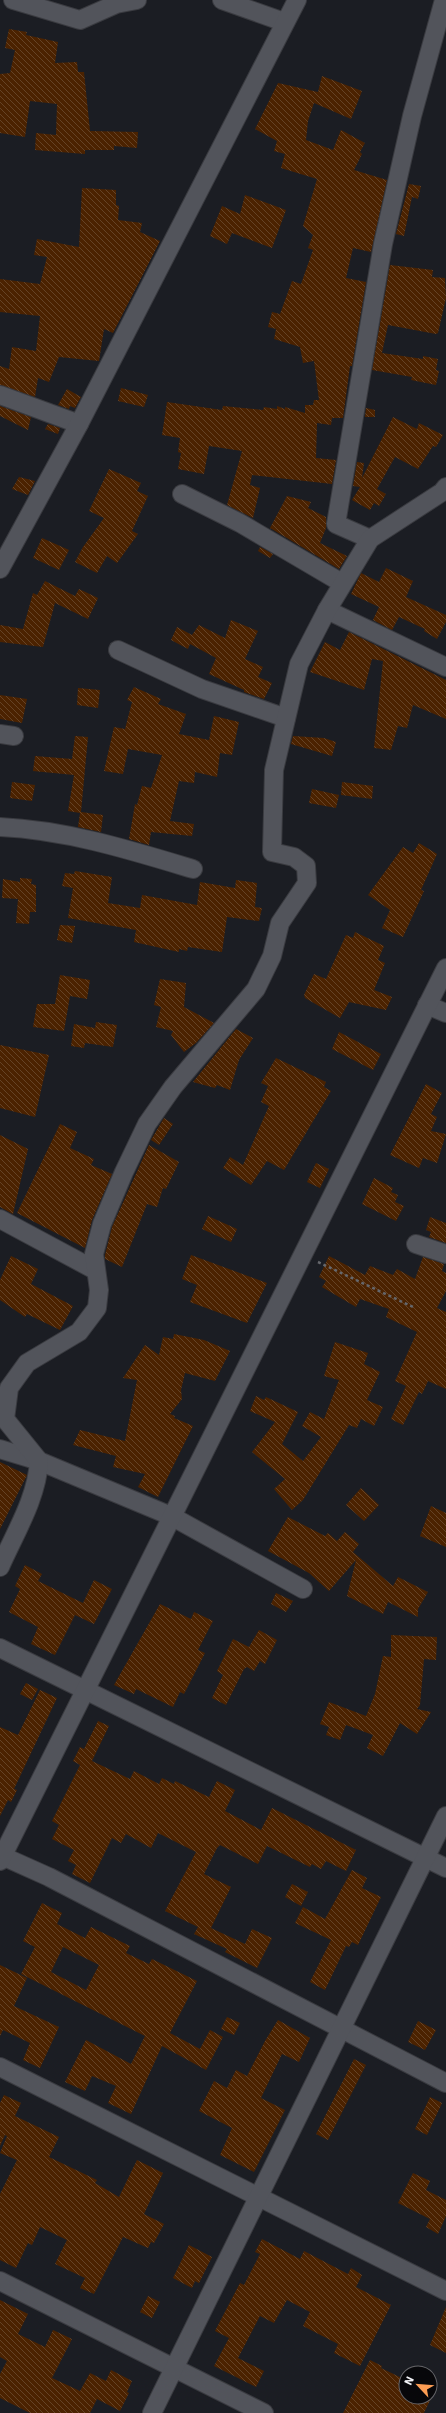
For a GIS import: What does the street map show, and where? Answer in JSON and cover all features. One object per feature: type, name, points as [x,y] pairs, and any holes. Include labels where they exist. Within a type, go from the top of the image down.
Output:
[{"type":"street","points":[[13,0],[80,20],[116,4],[137,0]]},
{"type":"street","points":[[222,0],[284,22]]},
{"type":"street","points":[[0,569],[79,424],[211,170],[284,22],[297,0]]},
{"type":"street","points":[[370,539],[336,524],[383,244],[412,116],[444,0]]},
{"type":"street","points":[[0,395],[79,424]]},
{"type":"street","points":[[0,1566],[27,1508],[38,1476],[39,1461],[5,1419],[9,1388],[27,1363],[79,1332],[97,1308],[99,1290],[95,1270],[94,1254],[102,1224],[147,1124],[173,1087],[256,989],[272,956],[280,922],[307,883],[306,866],[294,856],[272,852],[274,770],[299,664],[342,583],[370,539],[442,492],[446,487]]},
{"type":"street","points":[[182,494],[240,523],[342,583]]},
{"type":"street","points":[[327,610],[446,667]]},
{"type":"street","points":[[118,650],[202,689],[286,718]]},
{"type":"street","points":[[0,827],[79,837],[133,850],[193,869]]},
{"type":"street","points":[[446,968],[1,1857],[48,1878],[446,2083]]},
{"type":"street","points":[[427,1005],[446,1013]]},
{"type":"street","points":[[0,1218],[95,1270]]},
{"type":"street","points":[[416,1244],[446,1254]]},
{"type":"street","points":[[0,1449],[39,1461],[171,1516],[303,1590]]},
{"type":"street","points":[[0,1648],[446,1868]]},
{"type":"street","points":[[152,2413],[342,2030],[446,1816]]},
{"type":"street","points":[[0,2067],[258,2198],[446,2291]]},
{"type":"street","points":[[0,2281],[264,2413]]},
{"type":"path","points":[[303,1254],[333,1270],[412,1307]]},
{"type":"building","points":[[9,29],[27,32],[26,35],[58,42],[55,63],[77,62],[78,72],[84,72],[90,131],[138,132],[137,148],[114,146],[114,150],[85,150],[85,154],[35,150],[36,133],[56,135],[57,104],[30,101],[25,137],[0,133],[0,74],[10,73],[15,50],[5,48]]},
{"type":"building","points":[[322,76],[362,91],[351,119],[314,103],[308,121],[306,140],[333,150],[341,130],[365,143],[360,152],[362,154],[354,170],[387,180],[371,252],[353,248],[346,278],[366,282],[352,366],[350,366],[343,418],[332,418],[331,425],[317,423],[316,458],[336,460],[332,484],[252,475],[250,485],[260,488],[253,518],[227,505],[242,451],[209,446],[204,474],[178,469],[181,453],[178,452],[180,438],[162,435],[167,402],[222,410],[223,406],[263,410],[264,407],[277,409],[277,406],[305,413],[305,405],[313,405],[314,400],[319,400],[314,361],[303,363],[300,347],[274,339],[276,329],[268,327],[272,312],[280,314],[292,281],[301,284],[313,250],[308,248],[313,235],[303,226],[317,179],[281,168],[285,154],[274,151],[277,141],[255,129],[278,83],[318,92]]},
{"type":"building","points":[[409,184],[421,186],[418,199],[412,197],[404,236],[396,234]]},
{"type":"building","points":[[82,188],[116,190],[116,205],[119,206],[118,220],[142,223],[140,232],[160,241],[113,333],[104,329],[99,361],[59,357],[49,382],[38,378],[35,397],[0,385],[0,366],[9,369],[12,347],[36,351],[40,316],[0,312],[0,279],[40,284],[47,257],[34,255],[37,239],[79,247]]},
{"type":"building","points":[[245,195],[286,210],[272,248],[232,233],[227,244],[210,236],[222,206],[240,214]]},
{"type":"building","points":[[390,265],[433,270],[432,277],[445,278],[446,298],[438,333],[436,334],[388,325],[382,353],[423,359],[423,356],[438,359],[436,370],[439,371],[436,385],[411,380],[412,377],[372,370]]},
{"type":"building","points":[[121,388],[148,395],[144,407],[118,401]]},
{"type":"building","points":[[67,389],[81,397],[75,408],[70,406],[69,409],[58,405]]},
{"type":"building","points":[[0,406],[31,417],[28,430],[0,416]]},
{"type":"building","points":[[366,408],[375,410],[375,417],[365,417]]},
{"type":"building","points":[[393,417],[417,429],[419,423],[443,435],[436,447],[433,446],[418,469],[395,457],[377,489],[386,494],[379,506],[374,503],[370,510],[352,500],[360,487],[353,486],[357,462],[364,463],[362,478]]},
{"type":"building","points":[[48,424],[60,428],[58,434],[45,429]]},
{"type":"building","points":[[109,469],[141,483],[137,491],[148,496],[132,531],[138,534],[117,563],[107,556],[97,573],[75,562],[83,547],[104,518],[89,511]]},
{"type":"building","points":[[19,477],[35,481],[28,495],[12,489]]},
{"type":"building","points":[[287,496],[311,502],[308,508],[326,517],[326,528],[320,543],[347,556],[339,569],[270,528]]},
{"type":"building","points":[[42,538],[69,550],[59,570],[33,558]]},
{"type":"building","points":[[260,547],[273,554],[270,558],[258,551]]},
{"type":"building","points":[[386,568],[413,581],[406,597],[446,615],[446,622],[437,639],[424,631],[425,629],[399,617],[392,630],[373,620],[379,607],[351,594],[361,573],[379,582]]},
{"type":"building","points":[[45,581],[75,596],[79,589],[98,598],[88,619],[55,603],[43,647],[0,642],[0,625],[23,629],[33,593],[37,595]]},
{"type":"building","points":[[231,620],[258,631],[245,659],[263,667],[258,677],[272,683],[264,699],[244,692],[244,690],[209,674],[216,658],[190,644],[188,649],[171,640],[177,627],[192,635],[199,625],[225,638]]},
{"type":"building","points":[[349,632],[446,680],[446,719],[413,705],[407,728],[398,726],[391,750],[374,748],[383,661],[372,659],[364,690],[310,672],[325,642],[340,650]]},
{"type":"building","points":[[134,687],[161,699],[158,704],[186,714],[179,734],[209,740],[214,716],[239,722],[232,755],[220,753],[217,777],[195,772],[194,783],[179,781],[170,821],[194,824],[192,836],[151,832],[149,845],[129,839],[135,804],[137,805],[142,786],[151,788],[162,755],[128,749],[123,774],[104,771],[114,727],[125,729],[132,702],[127,700]]},
{"type":"building","points":[[78,688],[100,690],[98,708],[77,705]]},
{"type":"building","points":[[0,695],[27,699],[22,723],[0,719]]},
{"type":"building","points":[[75,736],[88,737],[81,812],[103,815],[101,832],[78,827],[80,813],[68,811],[74,775],[33,771],[35,756],[72,759]]},
{"type":"building","points":[[293,736],[324,738],[336,742],[332,756],[291,744]]},
{"type":"building","points":[[12,782],[35,785],[32,801],[10,798]]},
{"type":"building","points":[[342,782],[373,786],[372,799],[341,795]]},
{"type":"building","points":[[312,789],[339,795],[336,808],[309,803]]},
{"type":"building","points":[[419,843],[437,854],[421,890],[424,891],[403,937],[382,928],[390,910],[368,895],[403,847],[413,853]]},
{"type":"building","points":[[75,871],[112,877],[108,903],[140,908],[142,895],[197,905],[200,882],[235,888],[236,880],[257,883],[255,907],[262,908],[259,921],[227,917],[222,952],[188,947],[187,951],[179,949],[179,952],[134,942],[136,930],[68,918],[73,888],[62,886],[65,873],[74,874]]},
{"type":"building","points":[[20,878],[32,879],[31,884],[36,885],[36,912],[30,912],[29,924],[16,923],[18,899],[2,898],[3,879],[20,882]]},
{"type":"building","points":[[60,925],[75,926],[72,943],[57,940]]},
{"type":"building","points":[[355,932],[384,946],[378,960],[385,963],[374,990],[392,997],[386,1010],[349,1002],[340,1018],[305,998],[304,995],[314,974],[326,979],[346,935],[353,938]]},
{"type":"building","points":[[60,975],[90,980],[87,999],[70,996],[64,1031],[33,1027],[37,1004],[55,1004]]},
{"type":"building","points":[[160,979],[186,983],[184,1007],[214,1023],[196,1043],[184,1052],[171,1035],[173,1031],[156,1027],[161,1007],[154,1005]]},
{"type":"building","points":[[96,1022],[117,1025],[113,1047],[85,1043],[84,1048],[71,1046],[74,1024],[95,1028]]},
{"type":"building","points":[[236,1029],[253,1038],[239,1060],[230,1090],[217,1085],[215,1088],[193,1082]]},
{"type":"building","points":[[339,1032],[381,1054],[373,1070],[332,1049]]},
{"type":"building","points":[[0,1045],[49,1055],[35,1117],[0,1108]]},
{"type":"building","points":[[276,1058],[326,1082],[324,1087],[331,1091],[284,1170],[267,1161],[251,1185],[223,1168],[230,1157],[243,1165],[269,1106],[261,1102],[268,1086],[261,1083]]},
{"type":"building","points":[[426,1084],[442,1093],[431,1114],[437,1117],[431,1131],[446,1134],[437,1163],[423,1158],[419,1168],[390,1155]]},
{"type":"building","points":[[164,1118],[173,1124],[159,1145],[151,1140]]},
{"type":"building","points":[[60,1124],[77,1132],[70,1148],[94,1159],[91,1165],[112,1174],[92,1220],[85,1248],[17,1213]]},
{"type":"building","points":[[0,1135],[28,1149],[13,1214],[0,1207]]},
{"type":"building","points":[[149,1145],[179,1162],[166,1189],[163,1188],[157,1207],[147,1204],[122,1267],[105,1259],[105,1255],[112,1227]]},
{"type":"building","points":[[316,1163],[329,1169],[320,1188],[307,1182]]},
{"type":"building","points":[[374,1178],[393,1188],[391,1192],[398,1195],[395,1202],[404,1206],[396,1221],[362,1204]]},
{"type":"building","points":[[208,1216],[237,1229],[231,1242],[202,1229]]},
{"type":"building","points":[[430,1217],[446,1223],[446,1243],[429,1237],[431,1232],[426,1230]]},
{"type":"building","points":[[191,1255],[267,1283],[247,1323],[190,1302],[197,1285],[182,1279]]},
{"type":"building","points":[[11,1256],[38,1269],[31,1284],[73,1306],[60,1330],[27,1314],[25,1317],[0,1300],[0,1280]]},
{"type":"building","points":[[329,1256],[365,1275],[370,1266],[393,1275],[397,1269],[415,1279],[423,1257],[444,1264],[442,1271],[446,1273],[446,1291],[437,1308],[446,1312],[446,1389],[428,1381],[422,1394],[419,1392],[403,1425],[391,1419],[406,1386],[395,1381],[417,1332],[386,1317],[389,1309],[360,1299],[356,1307],[322,1287],[326,1281],[319,1277]]},
{"type":"building","points":[[174,1334],[204,1340],[230,1351],[215,1381],[185,1373],[181,1390],[182,1399],[170,1414],[175,1416],[174,1418],[193,1426],[158,1497],[138,1487],[145,1474],[113,1467],[116,1456],[73,1445],[80,1430],[125,1441],[137,1380],[123,1378],[145,1345],[159,1355],[163,1337],[173,1339]]},
{"type":"building","points":[[335,1342],[368,1353],[364,1364],[380,1372],[367,1400],[383,1407],[374,1426],[361,1419],[357,1428],[349,1425],[303,1500],[292,1510],[274,1489],[285,1479],[252,1452],[275,1422],[250,1411],[256,1396],[264,1400],[266,1397],[298,1412],[282,1444],[303,1461],[321,1437],[302,1426],[310,1412],[324,1419],[339,1380],[324,1376]]},
{"type":"building","points":[[0,1462],[27,1475],[0,1529]]},
{"type":"building","points":[[361,1488],[379,1505],[364,1521],[346,1505]]},
{"type":"building","points":[[431,1506],[446,1513],[446,1547],[420,1536]]},
{"type":"building","points":[[288,1517],[325,1536],[328,1533],[337,1541],[345,1532],[359,1544],[353,1552],[393,1586],[398,1577],[428,1592],[418,1609],[418,1617],[388,1602],[383,1614],[347,1596],[356,1560],[329,1591],[309,1573],[268,1551]]},
{"type":"building","points":[[25,1565],[42,1574],[38,1581],[83,1603],[94,1580],[112,1589],[94,1624],[75,1615],[55,1655],[31,1644],[38,1627],[9,1612],[20,1589],[15,1586]]},
{"type":"building","points":[[276,1593],[293,1601],[286,1612],[271,1604]]},
{"type":"building","points":[[160,1604],[191,1619],[194,1612],[213,1621],[198,1650],[205,1653],[184,1694],[180,1692],[173,1707],[136,1689],[134,1694],[114,1685]]},
{"type":"building","points":[[259,1630],[277,1640],[265,1664],[260,1661],[254,1671],[247,1667],[244,1669],[226,1705],[212,1698],[223,1675],[217,1671],[233,1639],[249,1647]]},
{"type":"building","points":[[391,1635],[437,1637],[436,1660],[424,1659],[420,1705],[417,1709],[431,1712],[417,1734],[400,1723],[383,1756],[367,1748],[373,1735],[346,1725],[340,1740],[326,1735],[329,1727],[320,1724],[329,1702],[366,1716],[375,1694],[383,1656],[391,1657]]},
{"type":"building","points":[[26,1683],[38,1689],[32,1700],[20,1694]]},
{"type":"building","points":[[40,1690],[57,1698],[14,1789],[17,1790],[11,1802],[8,1800],[0,1816],[0,1727],[18,1735]]},
{"type":"building","points":[[98,1721],[109,1726],[92,1761],[130,1779],[134,1771],[159,1784],[162,1778],[174,1784],[175,1781],[209,1797],[217,1781],[235,1790],[225,1811],[261,1830],[272,1808],[356,1850],[346,1871],[326,1861],[321,1869],[312,1864],[310,1867],[267,1846],[258,1864],[220,1845],[217,1848],[204,1874],[231,1887],[211,1928],[245,1944],[252,1929],[272,1938],[257,1968],[225,1952],[227,1949],[194,1934],[198,1927],[165,1911],[196,1852],[158,1833],[151,1848],[126,1834],[121,1843],[112,1838],[90,1883],[72,1874],[76,1865],[68,1861],[74,1850],[52,1839],[59,1825],[52,1821],[80,1765],[73,1761],[80,1747],[84,1749]]},
{"type":"building","points":[[352,1870],[367,1878],[362,1888],[381,1897],[358,1945],[352,1942],[349,1947],[346,1946],[325,1990],[310,1982],[331,1940],[295,1923],[303,1907],[325,1919]]},
{"type":"building","points":[[292,1884],[308,1892],[301,1906],[285,1897]]},
{"type":"building","points":[[42,1903],[62,1913],[57,1924],[85,1938],[91,1927],[130,1946],[126,1953],[149,1964],[152,1959],[197,1981],[170,2033],[200,2049],[210,2030],[223,2037],[206,2070],[162,2046],[131,2114],[108,2103],[116,2086],[92,2076],[85,2091],[65,2082],[86,2040],[131,2064],[145,2036],[21,1974],[35,1947],[23,1941]],"holes":[[[63,1947],[99,1965],[86,1990],[51,1972]]]},
{"type":"building","points":[[0,1965],[27,1978],[14,2006],[59,2027],[40,2068],[23,2060],[30,2043],[3,2030],[0,2036]]},
{"type":"building","points":[[227,2017],[240,2023],[234,2035],[221,2029]]},
{"type":"building","points":[[278,2020],[310,2038],[299,2062],[282,2054],[261,2098],[285,2110],[254,2172],[220,2155],[232,2128],[199,2111],[214,2081],[227,2088],[236,2070],[247,2076],[265,2041]]},
{"type":"building","points":[[418,2021],[436,2030],[425,2050],[408,2042]]},
{"type":"building","points":[[354,2059],[366,2065],[328,2140],[316,2134]]},
{"type":"building","points":[[4,2095],[21,2103],[15,2116],[59,2137],[49,2157],[97,2180],[95,2183],[119,2197],[137,2160],[163,2173],[144,2214],[164,2224],[154,2243],[151,2242],[148,2248],[123,2237],[94,2294],[80,2288],[85,2278],[55,2264],[67,2240],[40,2227],[32,2245],[28,2243],[16,2268],[0,2260],[0,2194],[17,2160],[0,2153],[7,2136],[5,2135],[0,2146],[0,2103]]},
{"type":"building","points":[[430,2097],[442,2103],[427,2135],[415,2129]]},
{"type":"building","points":[[413,2173],[430,2181],[426,2190],[446,2200],[446,2216],[438,2234],[426,2227],[430,2219],[398,2203]]},
{"type":"building","points":[[262,2239],[300,2259],[304,2251],[348,2274],[351,2268],[362,2275],[356,2287],[391,2305],[360,2366],[334,2353],[338,2344],[303,2326],[310,2312],[287,2300],[274,2323],[260,2316],[238,2358],[264,2371],[256,2387],[214,2366],[229,2338],[215,2331],[240,2283],[244,2285],[260,2254],[255,2252]]},
{"type":"building","points":[[189,2245],[212,2257],[199,2283],[195,2281],[192,2288],[173,2278]]},
{"type":"building","points":[[148,2296],[160,2302],[152,2318],[140,2312]]},
{"type":"building","points":[[0,2300],[28,2314],[18,2334],[45,2347],[53,2330],[72,2339],[52,2378],[80,2391],[90,2373],[106,2381],[111,2370],[132,2381],[127,2392],[129,2393],[120,2411],[97,2399],[90,2413],[30,2413],[0,2398],[0,2374],[7,2361],[0,2357]]},
{"type":"building","points":[[446,2307],[446,2353],[430,2345]]},
{"type":"building","points":[[370,2360],[382,2366],[381,2368],[398,2376],[398,2405],[428,2405],[424,2413],[343,2413]]}]
